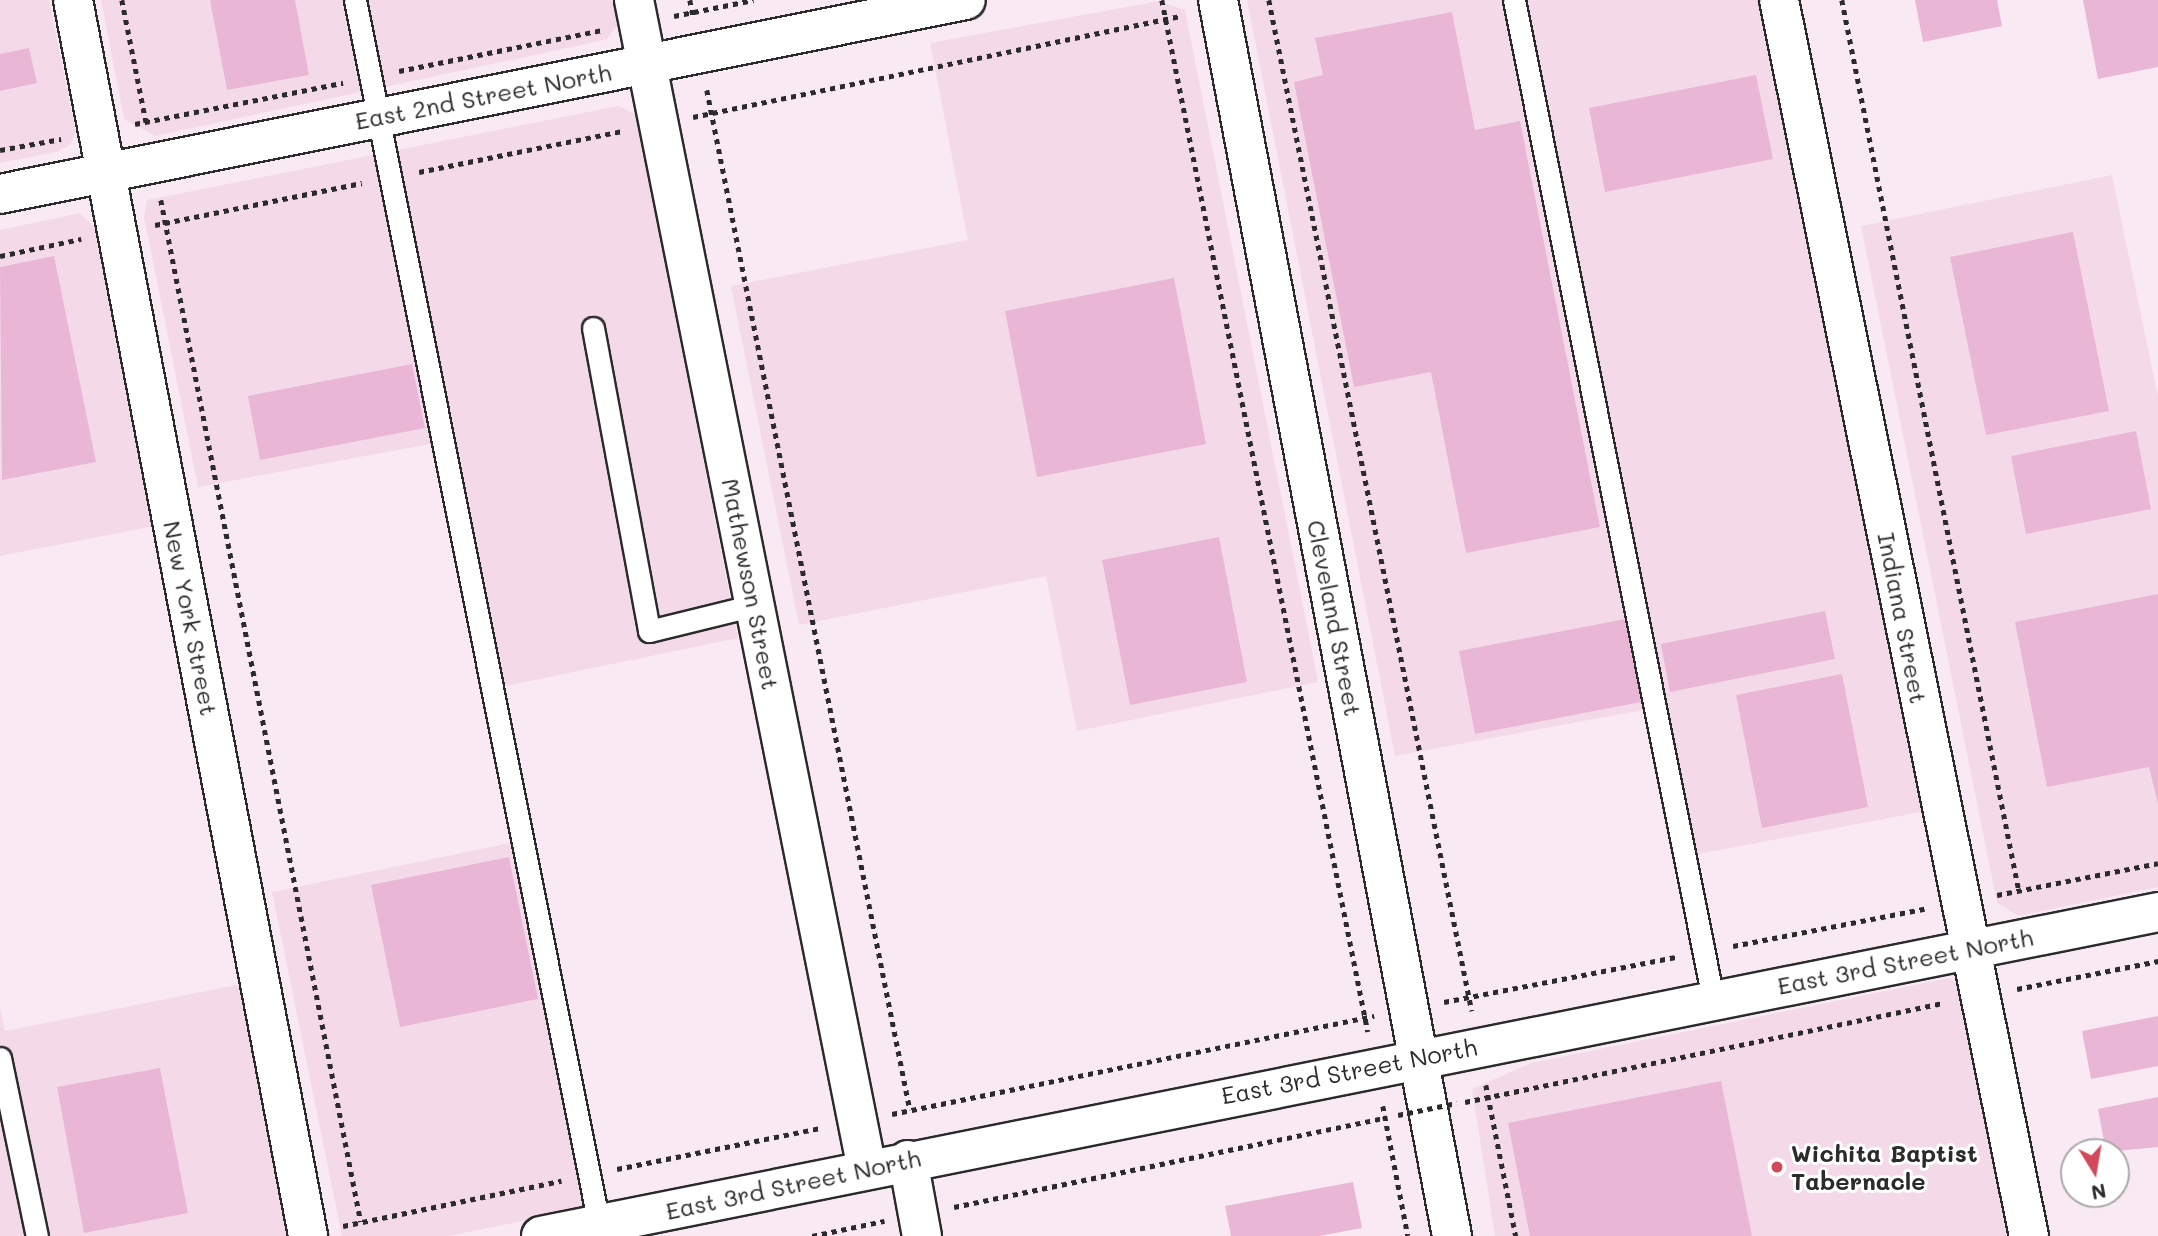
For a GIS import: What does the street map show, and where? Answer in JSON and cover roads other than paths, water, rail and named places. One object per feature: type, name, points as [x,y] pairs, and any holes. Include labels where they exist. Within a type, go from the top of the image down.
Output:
[{"type":"street","name":"New York Street","points":[[73,0],[307,1235]]},
{"type":"street","name":"Mathewson Street","points":[[634,0],[867,1169]]},
{"type":"street","name":"East 2nd Street North","points":[[0,194],[700,53],[926,4],[966,0]]},
{"type":"street","name":"Cleveland Street","points":[[1218,0],[1452,1236]]},
{"type":"street","name":"Indiana Street","points":[[1779,0],[2029,1236]]},
{"type":"street","name":"East 3rd Street North","points":[[541,1236],[1417,1057],[2158,912]]},
{"type":"street","points":[[908,1160],[920,1225]]},
{"type":"lane","points":[[355,0],[599,1224]]},
{"type":"lane","points":[[1514,0],[1713,999]]},
{"type":"lane","points":[[593,328],[649,631],[755,606]]},
{"type":"lane","points":[[0,1058],[37,1236]]},
{"type":"place","name":"Wichita Baptist Tabernacle","points":[[1777,1167]]}]
